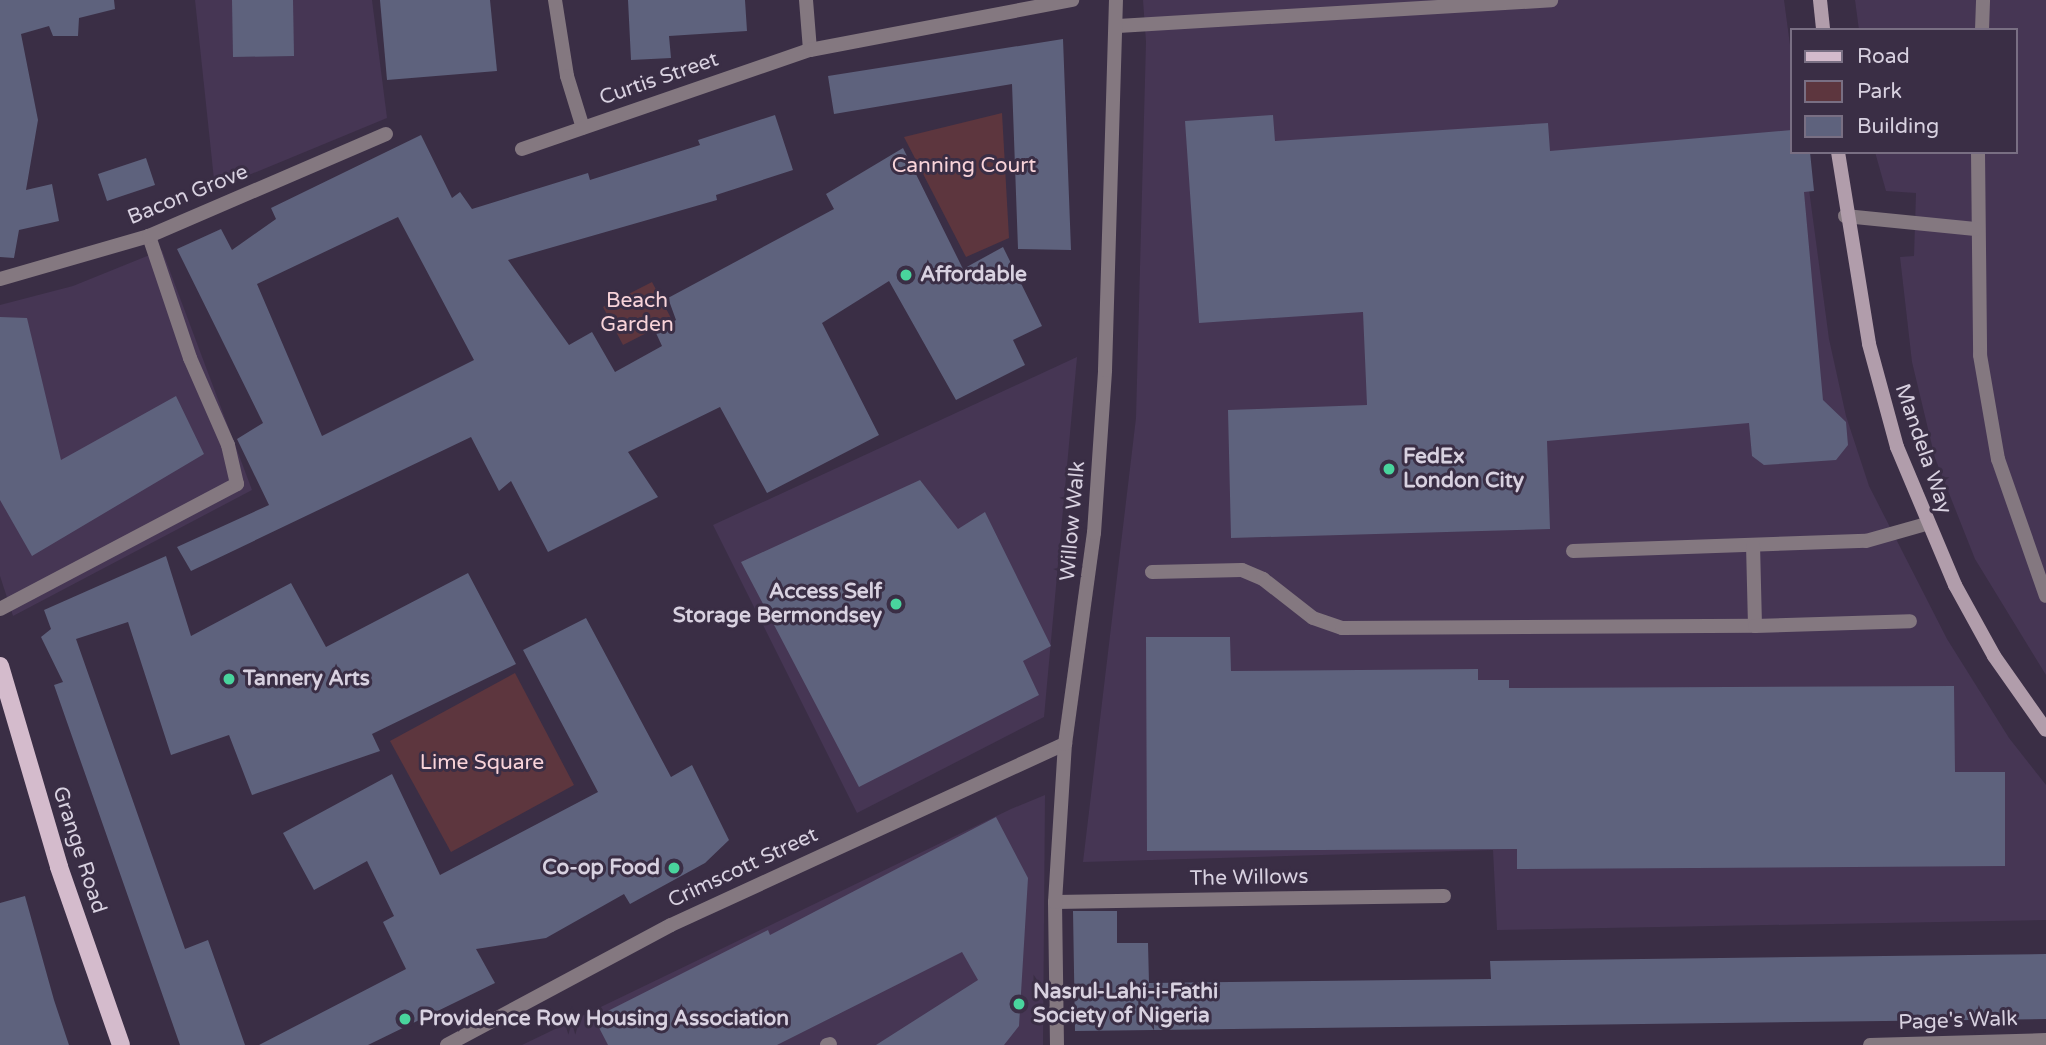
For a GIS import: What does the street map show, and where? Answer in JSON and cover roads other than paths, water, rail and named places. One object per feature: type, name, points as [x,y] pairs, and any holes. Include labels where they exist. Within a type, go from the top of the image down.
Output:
[{"type":"main road","name":"Grange Road","points":[[0,666],[59,867],[121,1045]]},
{"type":"street","points":[[555,0],[567,76],[583,128]]},
{"type":"street","points":[[806,0],[810,50]]},
{"type":"street","name":"Curtis Street","points":[[522,149],[810,50],[1072,0]]},
{"type":"street","name":"Willow Walk","points":[[1056,1045],[1055,902],[1065,744],[1097,494],[1118,26],[1116,0]]},
{"type":"street","points":[[1118,26],[1551,0]]},
{"type":"street","points":[[1819,0],[1823,28]]},
{"type":"street","points":[[1982,28],[1983,0]]},
{"type":"street","name":"Bacon Grove","points":[[0,279],[149,236],[386,134]]},
{"type":"street","name":"Mandela Way","points":[[1838,154],[1845,216],[1882,396],[1926,524],[1994,656],[2046,730]]},
{"type":"street","points":[[1978,154],[1975,229],[1980,355],[1998,459],[2046,596]]},
{"type":"street","points":[[1845,216],[1975,229]]},
{"type":"street","points":[[0,610],[237,484],[228,445],[190,358],[149,236]]},
{"type":"street","points":[[1573,551],[1866,541],[1926,524]]},
{"type":"street","points":[[1753,546],[1755,626]]},
{"type":"street","points":[[1152,572],[1242,570],[1263,579],[1312,618],[1342,628],[1755,626],[1910,621]]},
{"type":"street","name":"Crimscott Street","points":[[447,1045],[671,925],[1065,744]]},
{"type":"street","name":"The Willows","points":[[1055,902],[1444,896]]},
{"type":"street","name":"Page's Walk","points":[[1870,1045],[2046,1040]]},
{"type":"place","name":"Affordable","points":[[906,275]]},
{"type":"place","name":"FedEx London City","points":[[1389,469]]},
{"type":"place","name":"Access Self Storage Bermondsey","points":[[896,604]]},
{"type":"place","name":"Tannery Arts","points":[[229,679]]},
{"type":"place","name":"Co-op Food","points":[[674,868]]},
{"type":"place","name":"Nasrul-Lahi-i-Fathi Society of Nigeria","points":[[1019,1004]]},
{"type":"place","name":"Providence Row Housing Association","points":[[405,1019]]},
{"type":"park label","name":"Canning Court","points":[[964,166]]},
{"type":"park label","name":"Beach Garden","points":[[637,313]]},
{"type":"park label","name":"Lime Square","points":[[482,763]]}]
